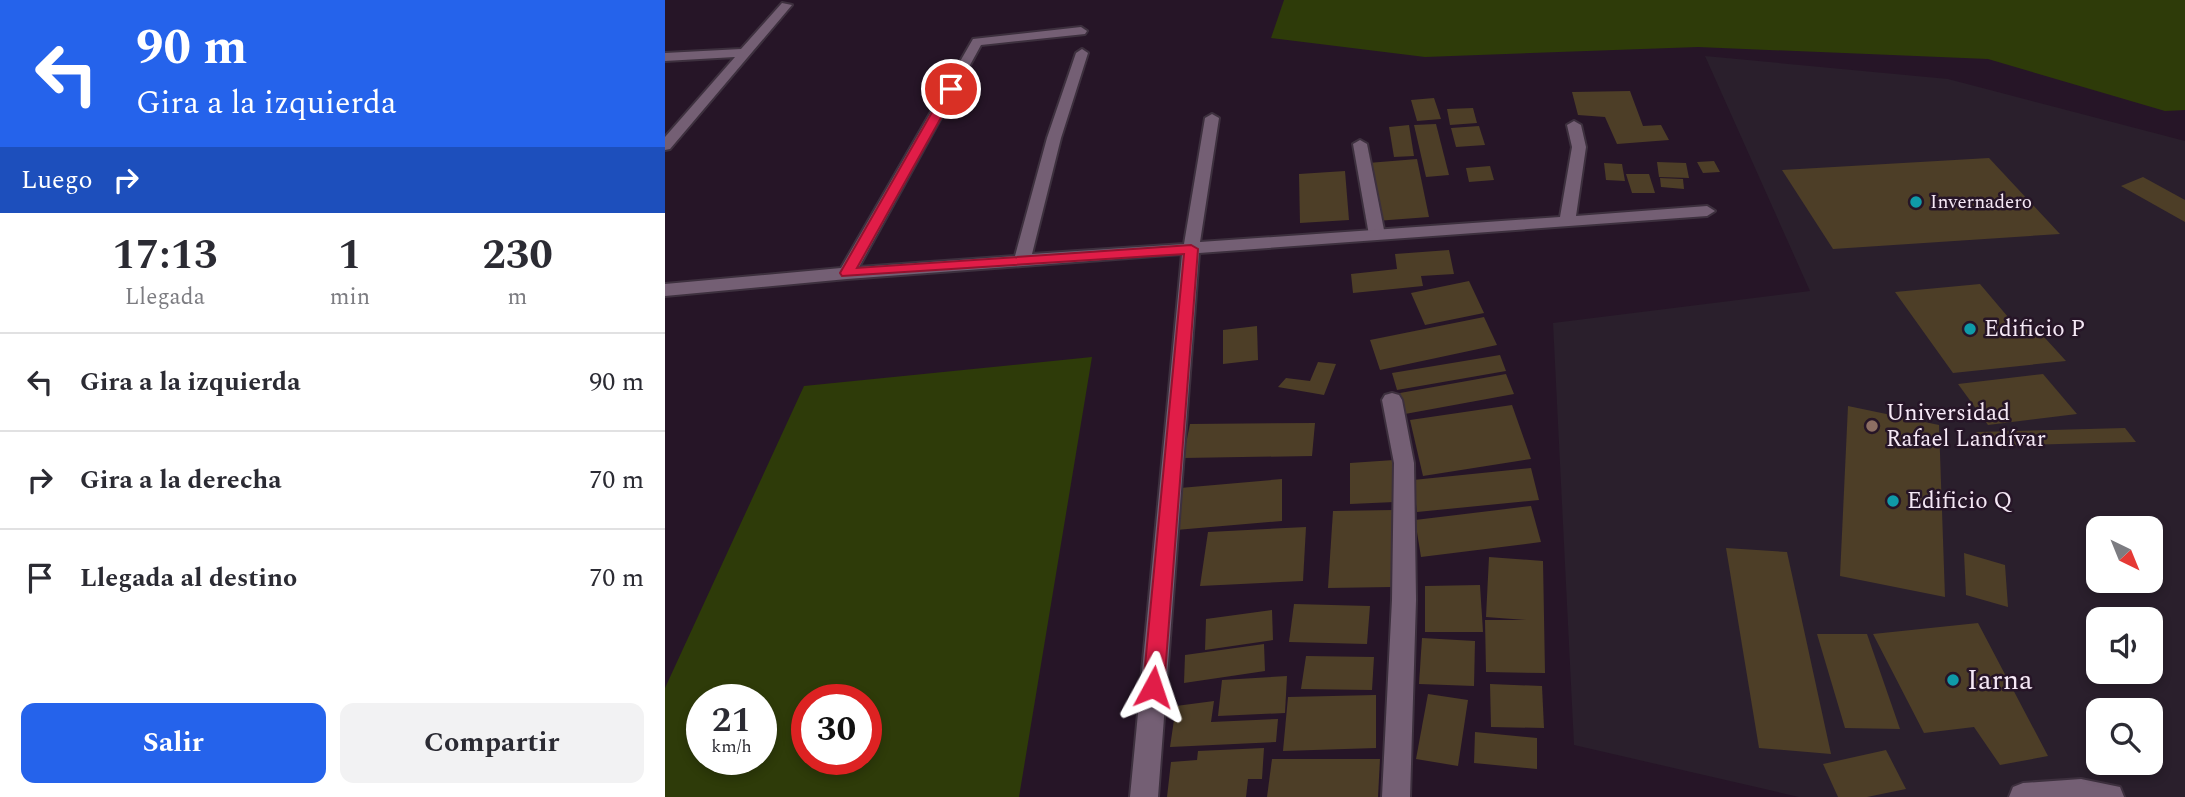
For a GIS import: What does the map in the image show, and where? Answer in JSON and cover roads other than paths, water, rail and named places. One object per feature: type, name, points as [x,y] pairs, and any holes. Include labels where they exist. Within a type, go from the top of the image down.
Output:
[{"type":"street","points":[[665,146],[786,5]]},
{"type":"street","points":[[847,273],[977,42],[1081,31]]},
{"type":"street","points":[[665,57],[743,53]]},
{"type":"street","points":[[1022,261],[1054,138],[1082,53]]},
{"type":"street","points":[[1144,797],[1191,249],[1212,118]]},
{"type":"street","points":[[1567,222],[1579,147],[1574,125]]},
{"type":"street","points":[[1360,144],[1377,235]]},
{"type":"street","points":[[665,290],[847,273],[1707,211]]},
{"type":"street","points":[[1392,400],[1404,463],[1404,600],[1395,797]]},
{"type":"street","points":[[2023,797],[2081,793],[2110,797]]},
{"type":"place","name":"Invernadero","points":[[1916,202]]},
{"type":"place","name":"Edificio P","points":[[1970,329]]},
{"type":"place","name":"Universidad Rafael Landívar","points":[[1872,426]]},
{"type":"place","name":"Edificio Q","points":[[1893,501]]},
{"type":"place","name":"Iarna","points":[[1953,680]]}]
